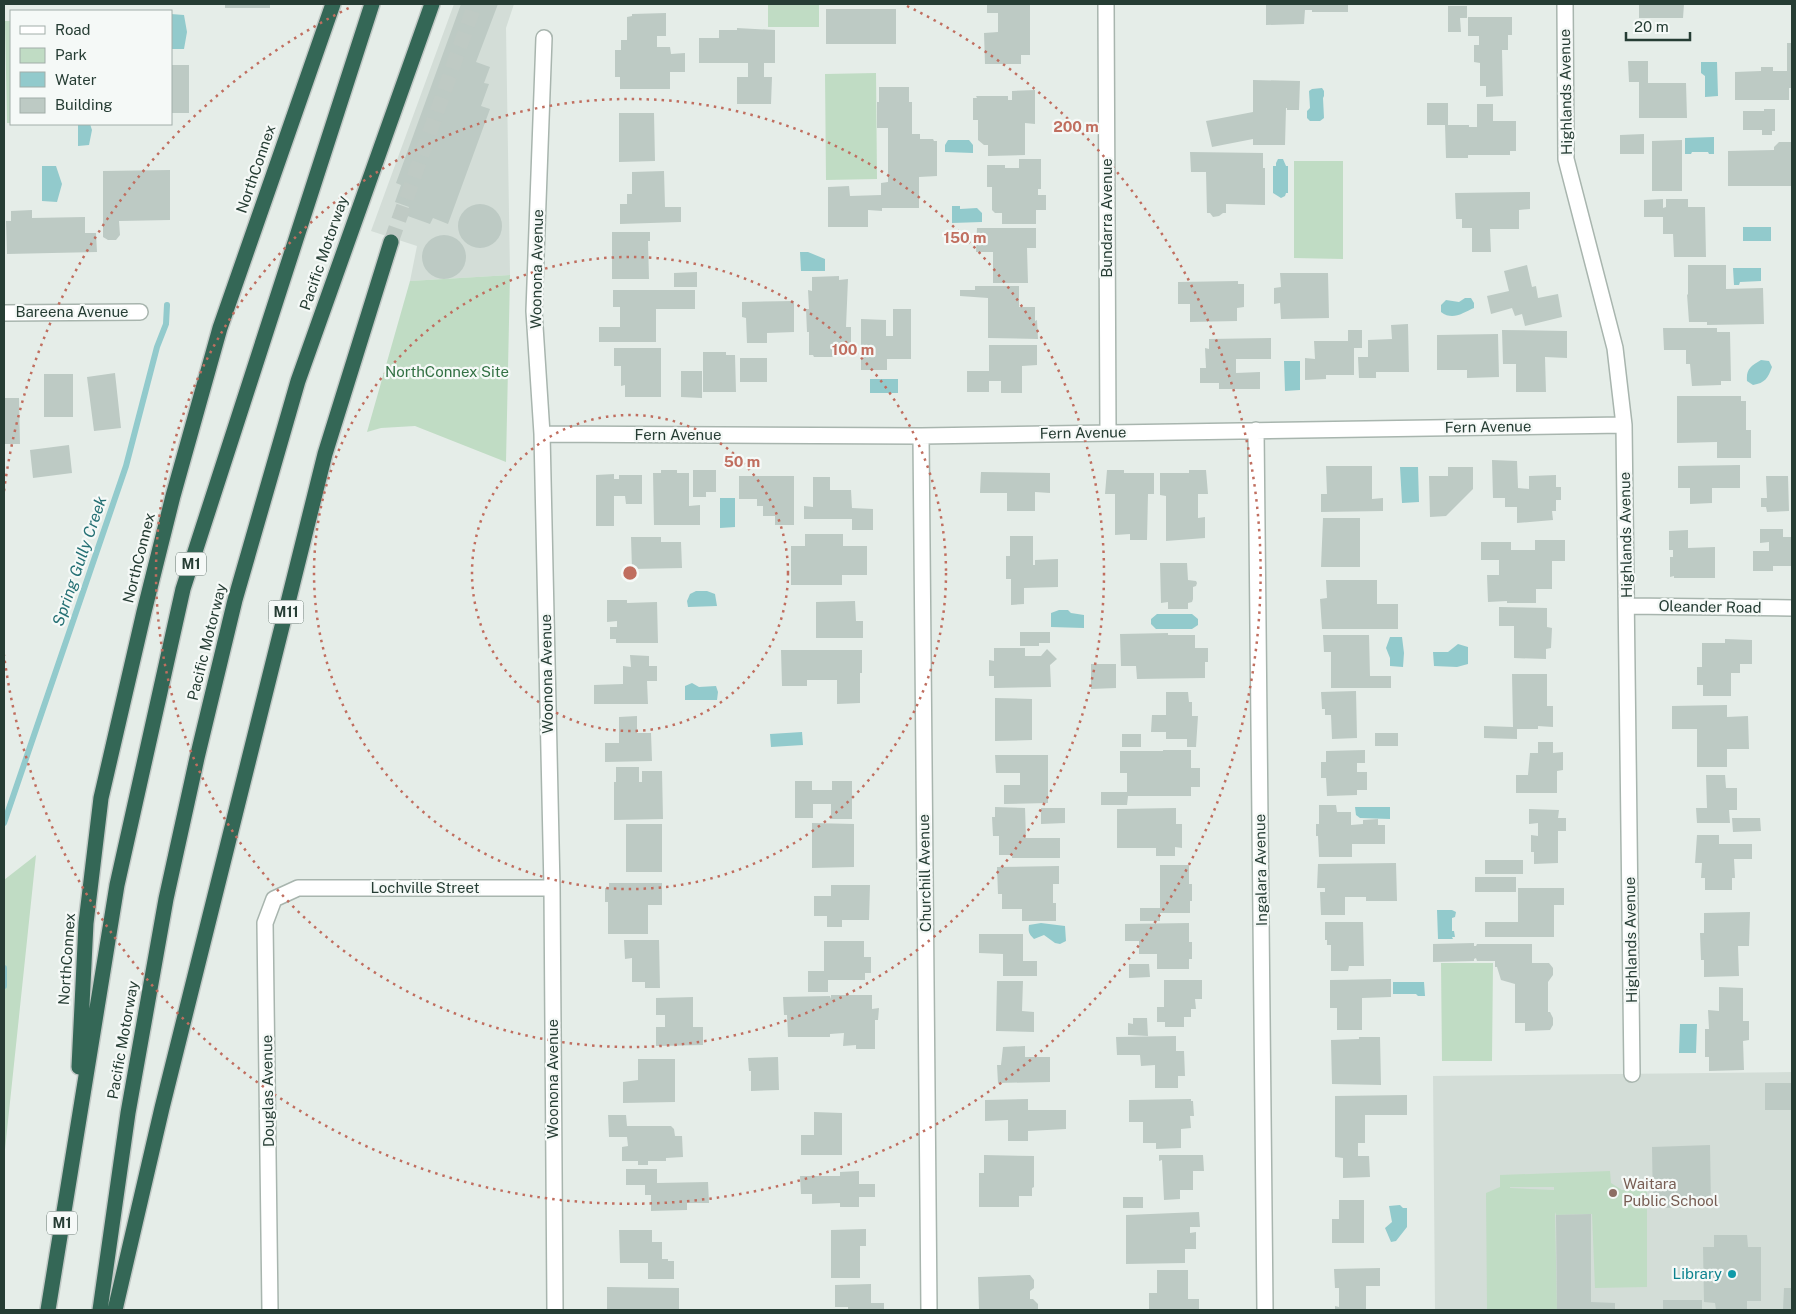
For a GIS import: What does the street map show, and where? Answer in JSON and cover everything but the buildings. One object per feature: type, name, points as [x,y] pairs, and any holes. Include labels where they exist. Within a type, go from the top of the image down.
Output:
[{"type":"highway","name":"NorthConnex","points":[[75,1141],[86,923],[101,798],[170,505],[220,328],[333,4]]},
{"type":"highway","name":"Pacific Motorway","points":[[48,1310],[117,885],[183,589],[372,4]]},
{"type":"highway","name":"Pacific Motorway","points":[[100,1310],[128,1113],[166,899],[235,600],[298,381],[432,4]]},
{"type":"highway","name":"M11","points":[[115,1310],[192,986],[325,454],[391,242]]},
{"type":"street","name":"Bundarra Avenue","points":[[1106,4],[1108,432]]},
{"type":"street","name":"Highlands Avenue","points":[[1565,4],[1566,159],[1615,348],[1624,425],[1632,1074]]},
{"type":"street","name":"Woonona Avenue","points":[[544,38],[534,311],[542,434],[552,888],[555,1310]]},
{"type":"street","name":"Bareena Avenue","points":[[4,313],[140,312]]},
{"type":"street","name":"Fern Avenue","points":[[542,434],[920,436],[1624,425]]},
{"type":"street","name":"Ingalara Avenue","points":[[1256,430],[1265,1310]]},
{"type":"street","name":"Churchill Avenue","points":[[920,436],[929,1310]]},
{"type":"street","name":"Oleander Road","points":[[1627,606],[1792,608]]},
{"type":"street","name":"Lochville Street","points":[[298,888],[552,888]]},
{"type":"street","name":"Douglas Avenue","points":[[270,1310],[265,923],[274,899],[298,888]]},
{"type":"shaded area","points":[[454,4],[514,4],[506,28],[510,275],[410,281],[417,246],[371,231]]},
{"type":"shaded area","name":"Waitara Public School","points":[[1792,1072],[1792,1310],[1435,1310],[1433,1076]]},
{"type":"green space","points":[[768,4],[819,4],[819,27],[768,27]]},
{"type":"green space","points":[[5,21],[10,21],[10,123],[7,123]]},
{"type":"green space","points":[[876,73],[877,179],[826,180],[825,74]]},
{"type":"green space","points":[[1294,161],[1343,161],[1343,259],[1294,258]]},
{"type":"green space","name":"NorthConnex Site","points":[[510,275],[506,462],[415,426],[381,428],[367,432],[410,281]]},
{"type":"green space","points":[[36,855],[4,1159],[4,880]]},
{"type":"green space","points":[[1441,963],[1493,963],[1492,1061],[1442,1061]]},
{"type":"green space","points":[[1610,1171],[1611,1183],[1622,1190],[1647,1190],[1647,1287],[1595,1288],[1592,1214],[1556,1215],[1555,1212],[1557,1310],[1487,1310],[1486,1193],[1500,1187],[1500,1175]],"holes":[[[1510,1187],[1554,1187],[1554,1190],[1510,1188]]]},
{"type":"water","points":[[172,14],[184,15],[187,32],[184,49],[172,49]]},
{"type":"water","points":[[1701,62],[1717,62],[1718,96],[1705,97],[1705,76],[1701,73]]},
{"type":"water","points":[[1322,88],[1324,91],[1324,118],[1320,121],[1310,121],[1307,118],[1307,111],[1310,108],[1309,91]]},
{"type":"water","points":[[78,125],[90,125],[92,130],[89,145],[78,146]]},
{"type":"water","points":[[1714,137],[1714,154],[1692,152],[1691,154],[1685,154],[1685,138]]},
{"type":"water","points":[[948,140],[969,140],[973,145],[973,153],[945,152],[945,145]]},
{"type":"water","points":[[1278,159],[1283,159],[1286,166],[1288,166],[1288,193],[1281,198],[1273,193],[1273,166],[1276,166]]},
{"type":"water","points":[[42,166],[56,166],[62,184],[57,202],[42,201]]},
{"type":"water","points":[[952,206],[960,206],[960,209],[977,208],[982,213],[982,222],[952,223]]},
{"type":"water","points":[[1743,227],[1771,227],[1771,241],[1743,241]]},
{"type":"water","points":[[800,252],[808,252],[825,259],[825,271],[801,271]]},
{"type":"water","points":[[1733,268],[1761,268],[1761,281],[1740,282],[1739,285],[1734,285]]},
{"type":"water","points":[[1465,298],[1471,298],[1474,308],[1454,316],[1445,315],[1441,312],[1441,305],[1446,300],[1459,302]]},
{"type":"water","points":[[1761,360],[1769,361],[1772,367],[1766,379],[1753,385],[1747,381],[1747,374],[1752,366]]},
{"type":"water","points":[[1284,361],[1300,361],[1300,390],[1285,391]]},
{"type":"water","points":[[870,379],[898,379],[898,393],[870,393]]},
{"type":"water","points":[[1400,467],[1418,467],[1419,502],[1402,503]]},
{"type":"water","points":[[720,498],[735,498],[735,527],[720,528]]},
{"type":"water","points":[[696,591],[707,591],[715,594],[717,606],[688,607],[687,601],[690,594]]},
{"type":"water","points":[[1059,610],[1068,610],[1071,613],[1084,615],[1084,628],[1051,627],[1051,613]]},
{"type":"water","points":[[1157,614],[1192,614],[1198,619],[1198,625],[1192,629],[1156,629],[1151,624],[1151,619]]},
{"type":"water","points":[[1390,637],[1402,637],[1403,667],[1390,666],[1390,658],[1386,648]]},
{"type":"water","points":[[1458,644],[1468,647],[1468,664],[1457,667],[1434,666],[1433,652],[1448,652]]},
{"type":"water","points":[[692,683],[699,687],[716,686],[718,692],[717,700],[685,700],[685,686]]},
{"type":"water","points":[[802,732],[803,745],[771,747],[770,734]]},
{"type":"water","points":[[1355,807],[1390,807],[1390,819],[1360,818],[1356,815]]},
{"type":"water","points":[[1437,910],[1452,910],[1456,912],[1455,917],[1452,918],[1452,931],[1454,931],[1455,937],[1452,937],[1453,939],[1438,939]]},
{"type":"water","points":[[1041,923],[1065,926],[1066,941],[1060,944],[1055,943],[1044,935],[1034,939],[1029,933],[1029,925]]},
{"type":"water","points":[[1393,982],[1424,982],[1425,996],[1393,994]]},
{"type":"water","points":[[1680,1024],[1697,1024],[1696,1053],[1679,1053]]},
{"type":"water","points":[[1400,1205],[1403,1208],[1407,1208],[1407,1227],[1396,1241],[1391,1242],[1385,1228],[1392,1222],[1389,1206]]},
{"type":"waterway","name":"Spring Gully Creek","points":[[4,823],[126,466],[157,347],[166,324],[167,305]]},
{"type":"waterway","name":"Spring Gully Creek","points":[[4,968],[4,986]]},
{"type":"tunnel","points":[[391,242],[475,4]]},
{"type":"place","name":"Waitara Public School","points":[[1613,1193]]},
{"type":"place","name":"Library","points":[[1732,1274]]}]
